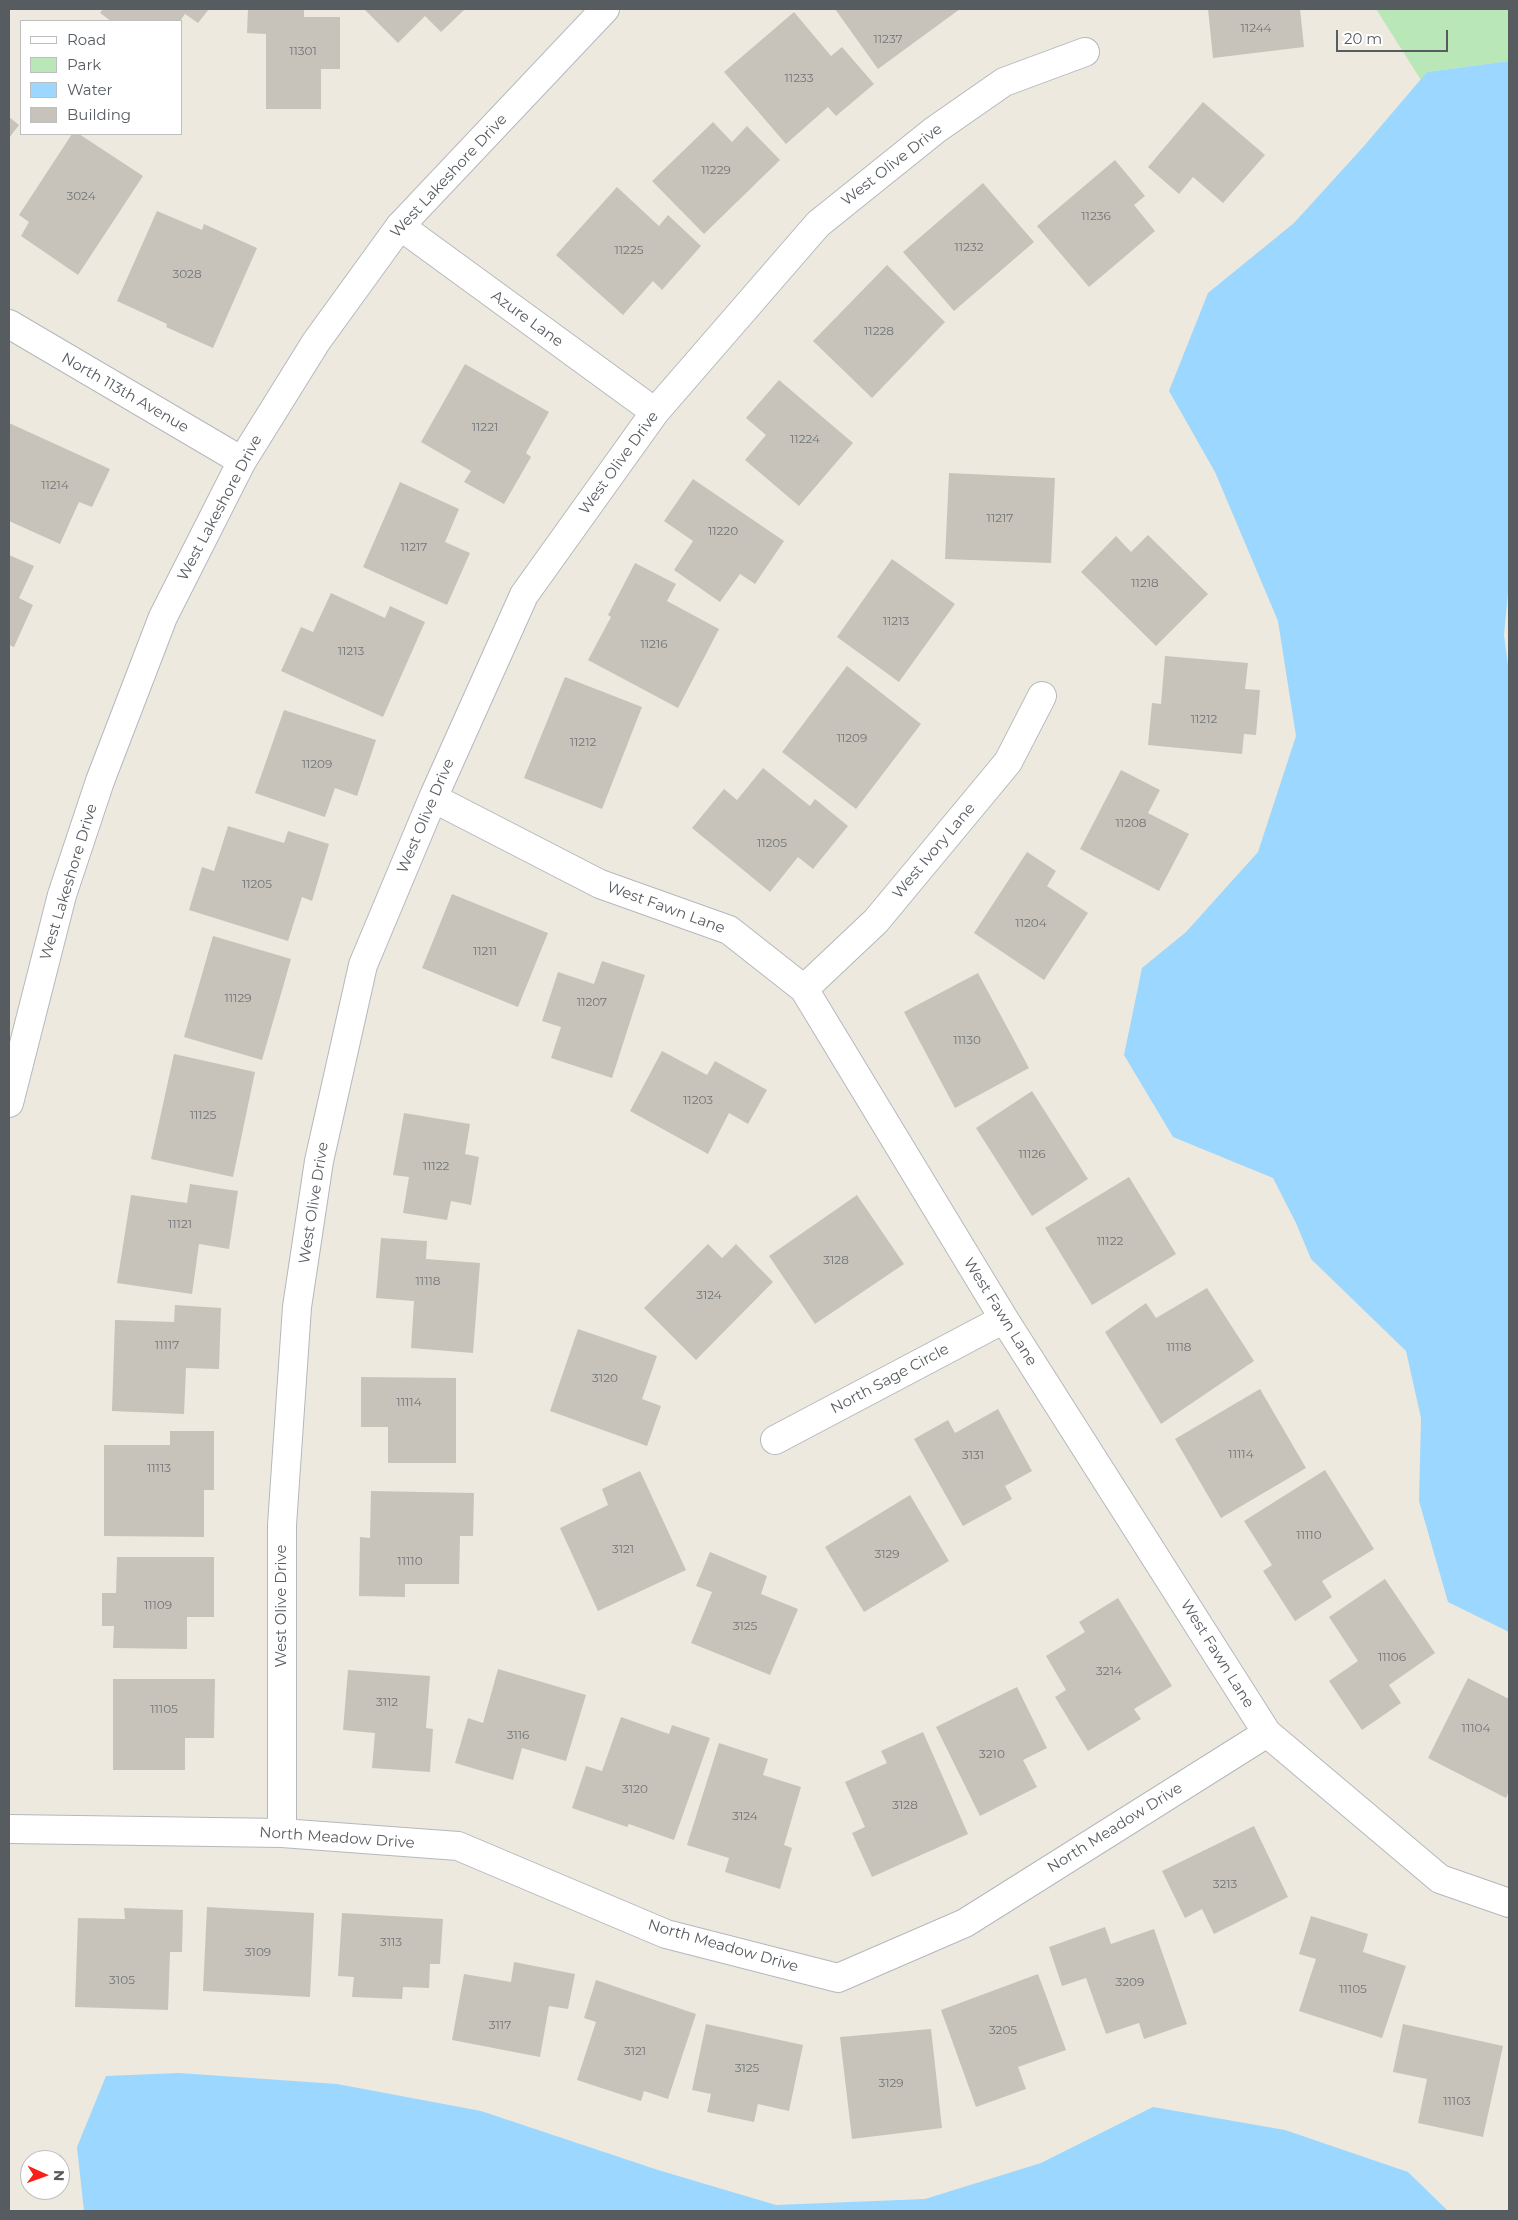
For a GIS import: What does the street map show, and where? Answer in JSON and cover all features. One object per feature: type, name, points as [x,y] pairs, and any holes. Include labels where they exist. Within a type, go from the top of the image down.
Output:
[{"type":"street","name":"West Lakeshore Drive","points":[[9,1103],[62,895],[100,782],[163,617],[242,461],[316,342],[400,226],[605,9]]},
{"type":"street","name":"West Olive Drive","points":[[282,1832],[282,1525],[300,1287],[319,1162],[363,965],[433,798],[524,595],[655,412],[818,224],[935,130],[1004,82],[1085,52]]},
{"type":"street","name":"Azure Lane","points":[[400,226],[655,412]]},
{"type":"street","name":"North 113th Avenue","points":[[9,324],[242,461]]},
{"type":"street","name":"West Ivory Lane","points":[[804,988],[876,921],[1008,762],[1042,696]]},
{"type":"street","name":"West Fawn Lane","points":[[433,798],[600,884],[729,930],[804,988],[1004,1319],[1266,1733],[1440,1879],[1509,1903]]},
{"type":"street","name":"North Sage Circle","points":[[775,1440],[1004,1319]]},
{"type":"street","name":"North Meadow Drive","points":[[9,1829],[282,1832],[458,1846],[666,1934],[838,1978],[965,1922],[1266,1733]]},
{"type":"green space","points":[[1376,9],[1509,9],[1509,61],[1427,72],[1421,80]]},
{"type":"water","points":[[1509,61],[1509,582],[1504,635],[1509,673],[1509,1632],[1448,1602],[1419,1501],[1421,1418],[1406,1351],[1311,1259],[1296,1223],[1273,1178],[1173,1137],[1124,1055],[1142,968],[1186,932],[1258,852],[1296,736],[1278,621],[1215,472],[1169,391],[1208,293],[1294,223],[1364,146],[1427,72]]},
{"type":"water","points":[[179,2073],[337,2084],[481,2111],[658,2170],[776,2205],[925,2199],[1041,2163],[1153,2107],[1285,2130],[1408,2172],[1448,2211],[84,2211],[77,2147],[106,2076]]},
{"type":"building","points":[[103,9],[209,9],[198,23],[185,14],[181,20],[110,20],[100,13]]},
{"type":"building","points":[[248,9],[304,9],[304,17],[340,17],[340,69],[321,69],[321,109],[266,109],[266,34],[247,33]]},
{"type":"building","points":[[364,9],[465,9],[441,32],[425,16],[398,43]]},
{"type":"building","points":[[835,9],[960,9],[878,69]]},
{"type":"building","points":[[1208,9],[1300,9],[1304,47],[1213,58]]},
{"type":"building","points":[[794,12],[831,56],[842,47],[874,84],[836,116],[828,107],[786,144],[724,72]]},
{"type":"building","points":[[1203,102],[1265,155],[1223,203],[1193,177],[1179,194],[1148,167]]},
{"type":"building","points":[[9,117],[19,125],[9,138]]},
{"type":"building","points":[[713,122],[732,142],[747,126],[780,160],[704,234],[652,181]]},
{"type":"building","points":[[71,135],[81,135],[143,176],[78,275],[21,236],[29,222],[19,215]]},
{"type":"building","points":[[1115,160],[1145,196],[1134,205],[1155,231],[1089,287],[1037,226]]},
{"type":"building","points":[[983,183],[1034,242],[954,311],[903,252]]},
{"type":"building","points":[[617,187],[659,226],[668,215],[701,246],[662,290],[653,281],[623,315],[556,255]]},
{"type":"building","points":[[157,211],[202,230],[204,224],[257,248],[213,348],[166,327],[167,324],[117,301]]},
{"type":"building","points":[[887,265],[945,322],[872,398],[813,341]]},
{"type":"building","points":[[465,364],[549,412],[526,453],[531,457],[504,504],[464,482],[471,471],[421,442]]},
{"type":"building","points":[[779,380],[853,443],[799,506],[745,460],[766,435],[746,418]]},
{"type":"building","points":[[9,423],[110,469],[92,507],[79,502],[60,544],[9,521]]},
{"type":"building","points":[[949,473],[1055,478],[1051,563],[945,559]]},
{"type":"building","points":[[693,479],[784,541],[755,584],[740,574],[720,602],[674,570],[693,541],[664,521]]},
{"type":"building","points":[[400,482],[459,509],[445,542],[470,553],[447,605],[363,567]]},
{"type":"building","points":[[1148,535],[1208,594],[1156,646],[1081,572],[1116,536],[1131,552]]},
{"type":"building","points":[[9,555],[34,566],[19,598],[33,605],[14,647],[9,645]]},
{"type":"building","points":[[892,559],[955,604],[899,682],[837,637]]},
{"type":"building","points":[[635,563],[676,584],[667,601],[719,629],[678,708],[588,660],[611,617],[608,615]]},
{"type":"building","points":[[331,593],[385,618],[390,606],[425,622],[383,717],[281,671],[301,627],[313,632]]},
{"type":"building","points":[[1165,656],[1248,663],[1245,689],[1260,690],[1256,735],[1244,734],[1242,754],[1148,745],[1152,703],[1161,704]]},
{"type":"building","points":[[847,666],[921,724],[856,809],[782,752]]},
{"type":"building","points":[[565,677],[642,707],[602,809],[524,778]]},
{"type":"building","points":[[284,710],[376,740],[357,796],[335,788],[325,817],[255,793]]},
{"type":"building","points":[[763,768],[810,806],[815,799],[848,826],[813,869],[798,857],[770,892],[692,828],[724,789],[737,800]]},
{"type":"building","points":[[1121,770],[1160,790],[1148,813],[1189,834],[1159,891],[1080,849]]},
{"type":"building","points":[[228,826],[284,843],[288,831],[329,844],[312,901],[302,897],[288,941],[189,910],[202,867],[214,871]]},
{"type":"building","points":[[1027,852],[1056,871],[1047,886],[1088,913],[1044,980],[974,933]]},
{"type":"building","points":[[452,894],[548,933],[518,1007],[422,968]]},
{"type":"building","points":[[213,936],[291,959],[262,1060],[184,1037]]},
{"type":"building","points":[[602,961],[645,975],[612,1078],[551,1058],[561,1027],[542,1021],[558,972],[594,984]]},
{"type":"building","points":[[978,973],[1029,1068],[955,1108],[904,1012]]},
{"type":"building","points":[[662,1051],[707,1075],[715,1061],[767,1090],[748,1124],[729,1113],[708,1154],[630,1111]]},
{"type":"building","points":[[174,1054],[255,1072],[233,1177],[151,1159]]},
{"type":"building","points":[[1032,1091],[1088,1179],[1032,1216],[976,1128]]},
{"type":"building","points":[[404,1113],[470,1124],[465,1154],[479,1157],[471,1205],[451,1201],[447,1220],[403,1213],[409,1177],[393,1175]]},
{"type":"building","points":[[1129,1177],[1176,1254],[1092,1305],[1045,1228]]},
{"type":"building","points":[[190,1184],[238,1191],[229,1249],[199,1244],[192,1294],[117,1283],[131,1195],[187,1203]]},
{"type":"building","points":[[857,1195],[904,1264],[815,1324],[769,1256]]},
{"type":"building","points":[[381,1238],[427,1241],[426,1259],[480,1263],[473,1353],[411,1348],[414,1301],[376,1298]]},
{"type":"building","points":[[708,1244],[722,1258],[736,1244],[773,1282],[696,1360],[644,1308]]},
{"type":"building","points":[[1207,1288],[1254,1361],[1161,1424],[1105,1332],[1146,1303],[1156,1318]]},
{"type":"building","points":[[175,1305],[221,1308],[219,1369],[186,1368],[184,1414],[112,1411],[115,1320],[174,1322]]},
{"type":"building","points":[[578,1329],[657,1356],[642,1399],[661,1406],[647,1446],[550,1411]]},
{"type":"building","points":[[361,1377],[456,1378],[456,1463],[388,1463],[388,1427],[361,1427]]},
{"type":"building","points":[[1260,1389],[1306,1468],[1221,1518],[1175,1439]]},
{"type":"building","points":[[998,1409],[1032,1471],[1005,1486],[1012,1499],[963,1526],[914,1439],[948,1420],[955,1433]]},
{"type":"building","points":[[170,1431],[214,1431],[214,1490],[204,1490],[204,1537],[104,1536],[104,1445],[170,1445]]},
{"type":"building","points":[[1325,1470],[1374,1549],[1322,1581],[1332,1597],[1295,1621],[1263,1571],[1272,1565],[1244,1521]]},
{"type":"building","points":[[640,1471],[686,1570],[598,1611],[560,1528],[608,1505],[602,1489]]},
{"type":"building","points":[[371,1491],[474,1493],[473,1536],[460,1536],[459,1584],[405,1584],[405,1597],[359,1596],[360,1537],[370,1538]]},
{"type":"building","points":[[910,1495],[949,1561],[864,1612],[825,1547]]},
{"type":"building","points":[[710,1552],[767,1576],[761,1594],[798,1609],[770,1675],[691,1643],[712,1592],[696,1586]]},
{"type":"building","points":[[117,1557],[214,1557],[214,1617],[187,1617],[187,1649],[113,1648],[114,1626],[102,1626],[102,1593],[116,1593]]},
{"type":"building","points":[[1385,1579],[1435,1653],[1389,1685],[1401,1703],[1362,1730],[1329,1681],[1358,1661],[1329,1617]]},
{"type":"building","points":[[1118,1598],[1172,1686],[1134,1709],[1141,1719],[1088,1751],[1055,1697],[1066,1690],[1046,1656],[1085,1632],[1079,1622]]},
{"type":"building","points":[[498,1669],[586,1695],[566,1761],[522,1748],[513,1780],[455,1763],[468,1718],[483,1723]]},
{"type":"building","points":[[348,1670],[430,1676],[426,1728],[433,1729],[430,1772],[372,1768],[375,1733],[343,1730]]},
{"type":"building","points":[[1468,1678],[1509,1699],[1509,1791],[1506,1798],[1428,1758]]},
{"type":"building","points":[[113,1679],[215,1679],[214,1738],[185,1738],[185,1770],[113,1770]]},
{"type":"building","points":[[1017,1687],[1047,1748],[1023,1760],[1037,1787],[980,1816],[936,1727]]},
{"type":"building","points":[[621,1717],[669,1734],[672,1725],[710,1738],[674,1840],[629,1824],[627,1827],[572,1808],[586,1766],[602,1771]]},
{"type":"building","points":[[923,1732],[968,1834],[872,1877],[852,1833],[865,1827],[845,1782],[887,1763],[881,1751]]},
{"type":"building","points":[[719,1743],[768,1759],[763,1775],[801,1787],[784,1845],[792,1848],[780,1889],[725,1872],[729,1858],[687,1845]]},
{"type":"building","points":[[1254,1826],[1288,1897],[1214,1934],[1202,1909],[1185,1918],[1162,1871]]},
{"type":"building","points":[[207,1907],[314,1913],[310,1997],[203,1991]]},
{"type":"building","points":[[124,1908],[183,1910],[182,1952],[170,1952],[168,2010],[75,2007],[78,1918],[125,1919]]},
{"type":"building","points":[[342,1913],[443,1919],[440,1964],[430,1964],[429,1988],[403,1987],[402,1999],[352,1997],[354,1977],[338,1976]]},
{"type":"building","points":[[1311,1916],[1368,1934],[1363,1952],[1406,1966],[1382,2038],[1299,2011],[1316,1959],[1299,1954]]},
{"type":"building","points":[[1105,1927],[1111,1944],[1154,1929],[1187,2024],[1144,2039],[1139,2023],[1106,2034],[1086,1978],[1062,1986],[1049,1947]]},
{"type":"building","points":[[514,1962],[575,1974],[568,2009],[549,2006],[540,2057],[452,2040],[464,1974],[511,1982]]},
{"type":"building","points":[[1038,1974],[1066,2050],[1018,2067],[1026,2089],[976,2107],[941,2010]]},
{"type":"building","points":[[596,1980],[696,2014],[668,2099],[644,2091],[641,2101],[577,2080],[596,2022],[584,2018]]},
{"type":"building","points":[[706,2024],[803,2045],[789,2111],[758,2104],[754,2122],[707,2112],[711,2094],[692,2090]]},
{"type":"building","points":[[1403,2024],[1503,2046],[1483,2137],[1418,2123],[1427,2079],[1393,2072]]},
{"type":"building","points":[[931,2029],[942,2128],[852,2139],[840,2037]]}]
